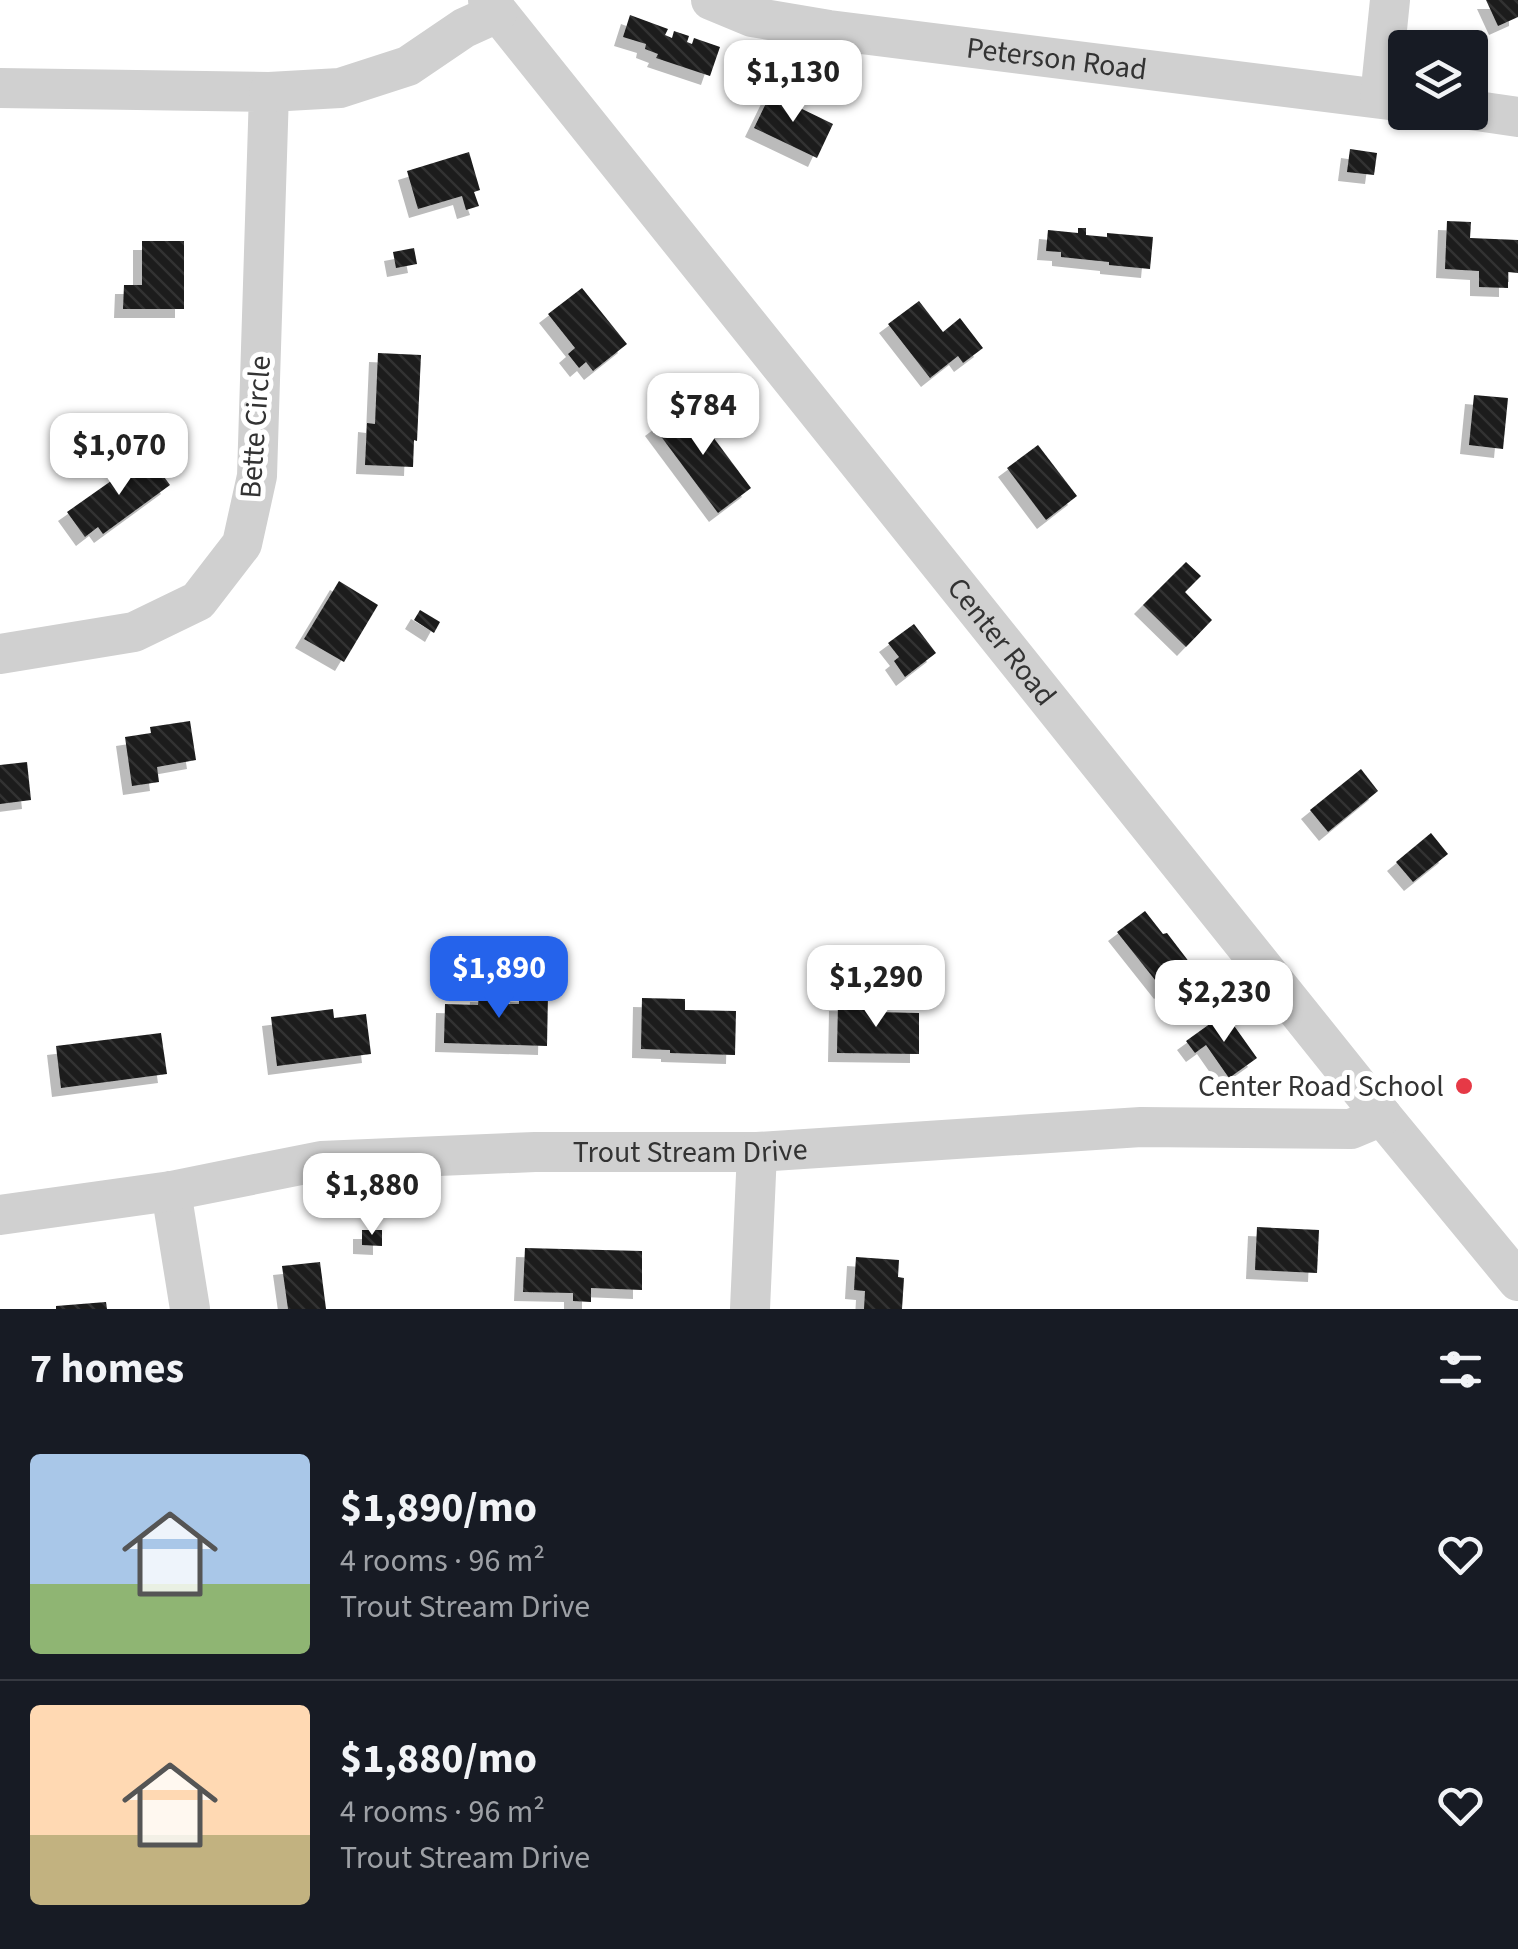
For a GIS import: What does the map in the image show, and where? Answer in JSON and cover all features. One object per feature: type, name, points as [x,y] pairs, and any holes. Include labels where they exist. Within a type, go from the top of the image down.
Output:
[{"type":"street","name":"Peterson Road","points":[[712,0],[752,17],[829,30],[1388,100]]},
{"type":"street","points":[[1390,0],[1391,30]]},
{"type":"street","points":[[0,88],[270,92],[340,88],[408,66],[493,7]]},
{"type":"street","name":"Center Road","points":[[493,7],[1518,1281]]},
{"type":"street","name":"Bette Circle","points":[[0,654],[134,632],[198,601],[242,544],[257,476],[270,92]]},
{"type":"street","points":[[1488,113],[1518,117]]},
{"type":"street","name":"Trout Stream Drive","points":[[0,1215],[171,1192],[322,1161],[534,1152],[757,1152],[1141,1127],[1351,1129],[1382,1116]]},
{"type":"street","points":[[750,1309],[757,1152]]},
{"type":"street","points":[[171,1192],[190,1309]]},
{"type":"building","points":[[1486,0],[1518,0],[1518,17],[1498,26]]},
{"type":"building","points":[[630,15],[668,29],[665,35],[672,38],[674,31],[689,36],[687,42],[692,44],[694,38],[720,47],[710,76],[656,58],[658,54],[645,49],[646,44],[623,37]]},
{"type":"building","points":[[772,91],[833,124],[817,158],[754,128]]},
{"type":"building","points":[[1350,149],[1377,153],[1374,175],[1347,172]]},
{"type":"building","points":[[469,152],[480,190],[474,192],[479,206],[466,210],[462,196],[418,209],[407,171]]},
{"type":"building","points":[[1447,221],[1471,222],[1470,238],[1518,240],[1518,273],[1508,272],[1508,288],[1479,287],[1479,271],[1445,269]]},
{"type":"building","points":[[1078,228],[1086,228],[1086,235],[1153,237],[1150,269],[1061,257],[1061,252],[1046,251],[1048,230],[1078,233]]},
{"type":"building","points":[[142,241],[184,241],[184,309],[123,309],[124,285],[142,285]]},
{"type":"building","points":[[414,248],[417,264],[396,268],[393,252]]},
{"type":"building","points":[[582,288],[627,344],[593,371],[586,362],[579,368],[568,354],[575,348],[548,314]]},
{"type":"building","points":[[919,301],[943,332],[960,318],[983,348],[963,363],[958,356],[930,378],[888,324]]},
{"type":"building","points":[[378,353],[421,355],[413,467],[365,465],[367,423],[375,424]]},
{"type":"building","points":[[1474,395],[1508,398],[1503,449],[1469,445]]},
{"type":"building","points":[[687,402],[751,488],[718,513],[654,427]]},
{"type":"building","points":[[1038,445],[1077,496],[1046,520],[1007,468]]},
{"type":"building","points":[[148,455],[170,485],[103,534],[98,527],[85,537],[67,512]]},
{"type":"building","points":[[1186,562],[1201,576],[1185,592],[1212,620],[1186,647],[1143,605]]},
{"type":"building","points":[[339,581],[378,605],[344,662],[304,639]]},
{"type":"building","points":[[420,610],[440,622],[434,633],[414,620]]},
{"type":"building","points":[[914,624],[936,653],[905,677],[894,661],[899,657],[888,643]]},
{"type":"building","points":[[190,721],[196,760],[157,767],[159,782],[132,786],[125,737],[151,733],[150,727]]},
{"type":"building","points":[[27,762],[31,800],[0,804],[0,765]]},
{"type":"building","points":[[1361,769],[1378,791],[1328,832],[1310,810]]},
{"type":"building","points":[[1431,833],[1448,854],[1413,882],[1396,862]]},
{"type":"building","points":[[1145,911],[1193,967],[1163,990],[1117,932]]},
{"type":"building","points":[[479,993],[506,994],[506,1004],[519,1004],[519,993],[548,994],[547,1046],[444,1043],[445,1004],[478,1005]]},
{"type":"building","points":[[642,998],[685,999],[685,1010],[736,1011],[735,1055],[641,1049]]},
{"type":"building","points":[[838,1002],[876,1003],[876,1012],[919,1013],[919,1054],[837,1053]]},
{"type":"building","points":[[333,1009],[334,1018],[366,1014],[371,1054],[277,1066],[271,1017]]},
{"type":"building","points":[[1225,1013],[1257,1058],[1229,1078],[1206,1045],[1195,1053],[1186,1041]]},
{"type":"building","points":[[161,1033],[167,1074],[61,1088],[56,1046]]},
{"type":"building","points":[[1257,1227],[1319,1230],[1317,1273],[1255,1270]]},
{"type":"building","points":[[362,1230],[382,1230],[382,1246],[362,1245]]},
{"type":"building","points":[[525,1248],[642,1251],[642,1290],[591,1288],[591,1302],[573,1301],[573,1293],[523,1292]]},
{"type":"building","points":[[856,1257],[899,1260],[898,1277],[904,1278],[902,1309],[864,1309],[865,1291],[854,1290]]},
{"type":"building","points":[[320,1262],[326,1309],[288,1309],[282,1266]]},
{"type":"building","points":[[106,1302],[107,1309],[56,1309],[56,1306]]},
{"type":"place","name":"Center Road School","points":[[1464,1086]]}]
